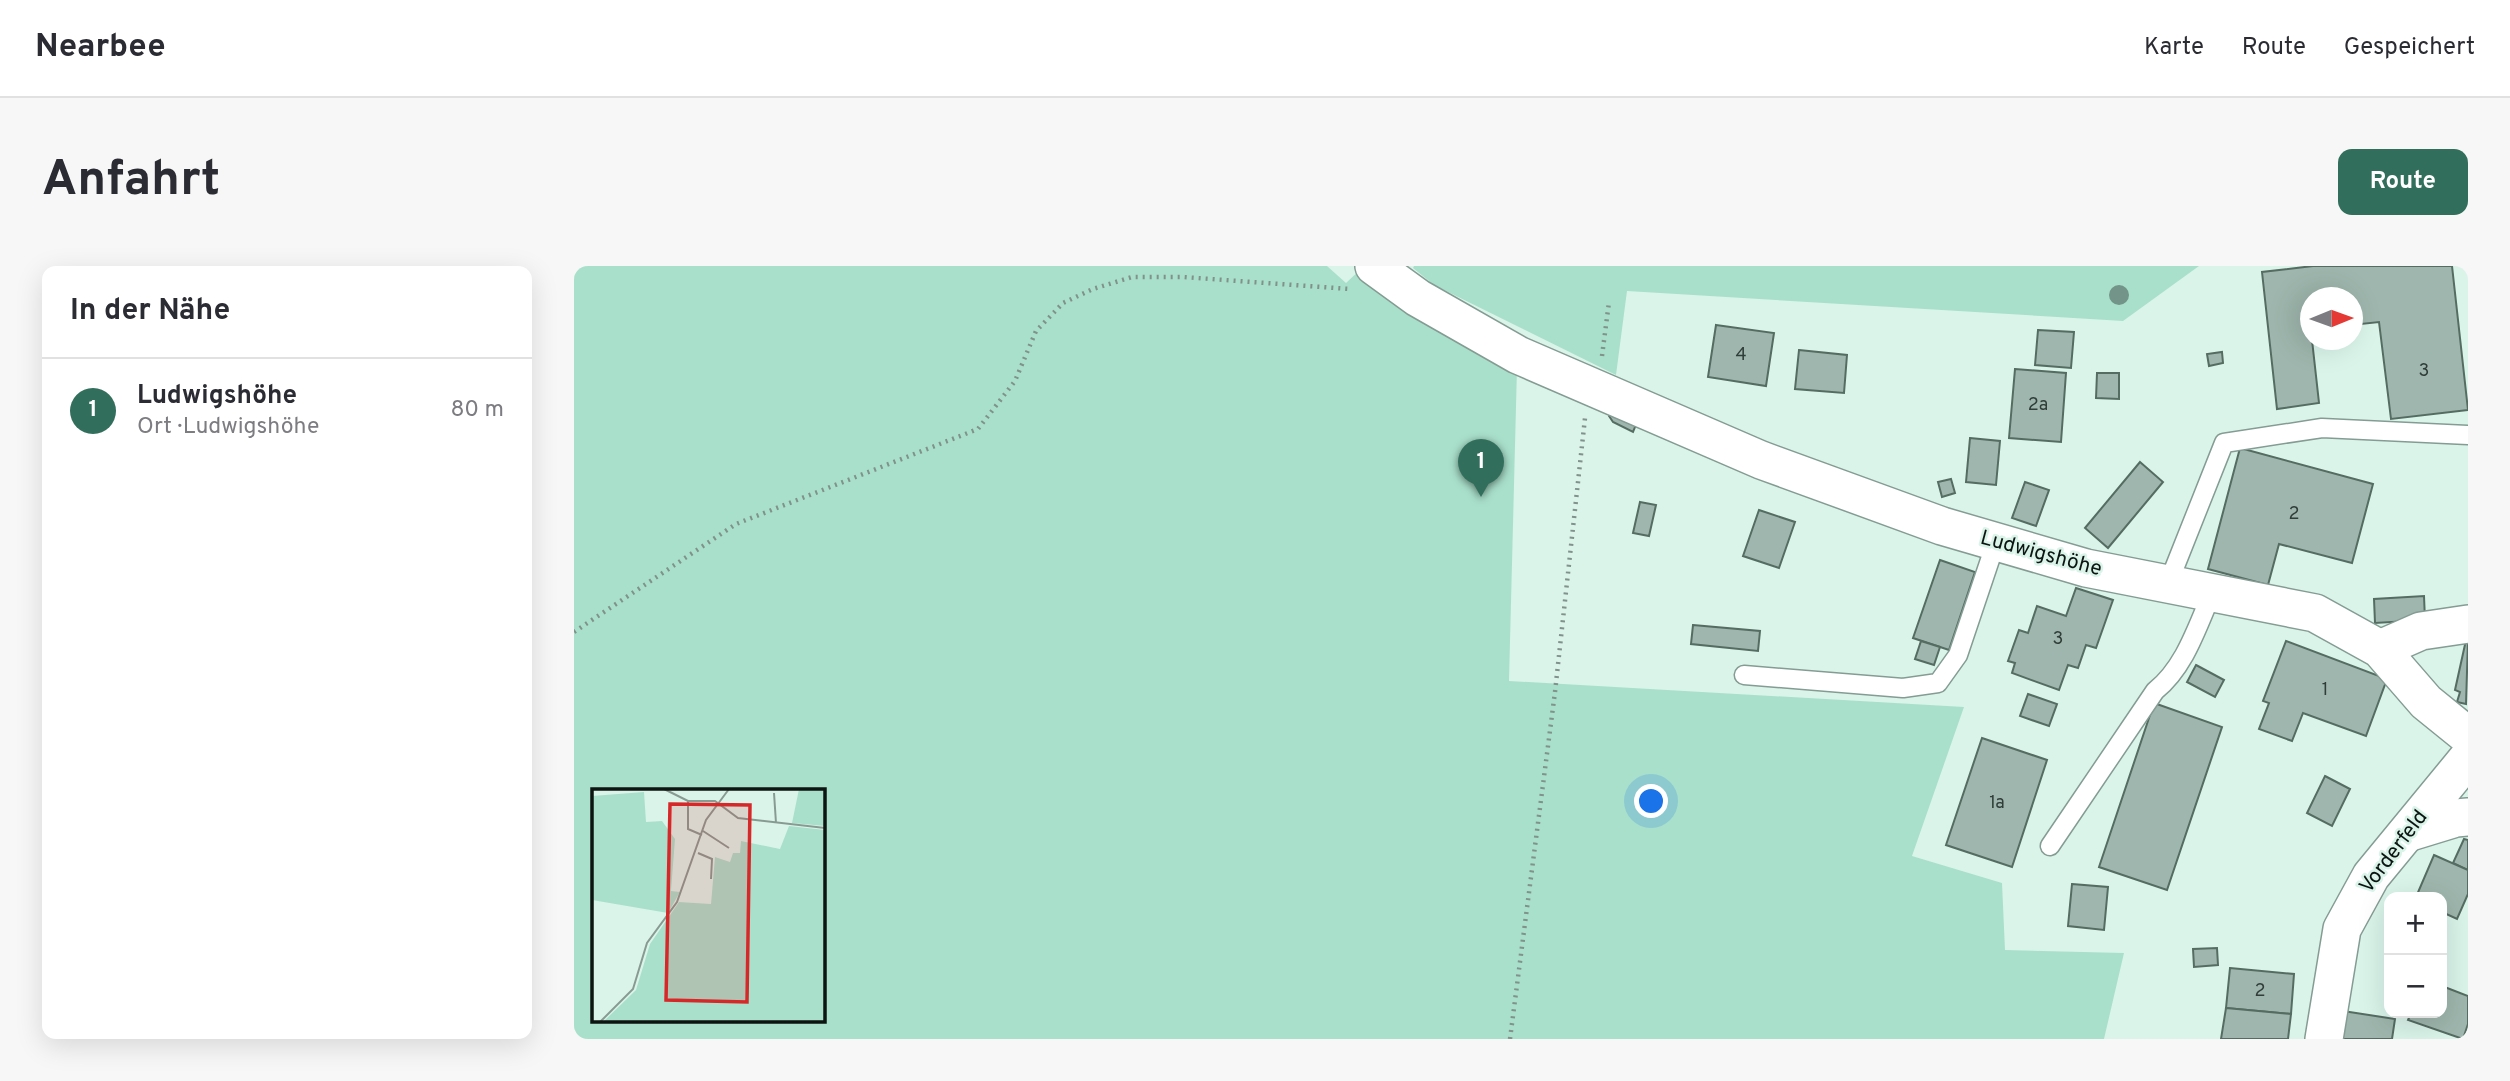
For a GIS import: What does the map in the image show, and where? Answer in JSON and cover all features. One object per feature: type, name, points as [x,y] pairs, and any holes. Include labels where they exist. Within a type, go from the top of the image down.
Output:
[{"type":"street","name":"Ludwigshöhe","points":[[1379,271],[1418,298],[1518,355],[1761,460],[1942,526],[2086,568],[2315,613],[2380,649],[2426,702],[2468,736]]},
{"type":"street","points":[[2380,649],[2421,631],[2468,624]]},
{"type":"street","name":"Vorderfeld","points":[[2324,1039],[2342,929],[2371,876],[2468,758]]},
{"type":"street","points":[[2407,833],[2468,817]]},
{"type":"lane","points":[[2168,584],[2224,443],[2322,428],[2468,435]]},
{"type":"lane","points":[[1744,675],[1903,688],[1938,683],[1958,655],[1996,542]]},
{"type":"lane","points":[[2050,846],[2155,691],[2168,681],[2182,659],[2211,593]]},
{"type":"path","points":[[574,632],[736,524],[978,429],[1015,381],[1036,331],[1063,303],[1094,289],[1132,277],[1183,277],[1354,289],[1373,286],[1379,271]]},
{"type":"path","points":[[1510,1039],[1593,388],[1609,302]]},
{"type":"green space","points":[[574,266],[1327,266],[1346,283],[1362,268],[1517,368],[1509,681],[1964,707],[1912,856],[2002,883],[2005,950],[2124,953],[2104,1039],[574,1039]]},
{"type":"green space","points":[[2199,266],[2123,321],[1627,291],[1616,375],[1434,285],[1413,268]]},
{"type":"building","points":[[2313,266],[2452,266],[2468,410],[2391,419],[2379,322],[2363,324],[2363,287],[2300,287],[2300,350],[2313,350],[2319,403],[2277,409],[2262,272]]},
{"type":"building","points":[[1716,325],[1774,333],[1766,386],[1708,377]]},
{"type":"building","points":[[2038,330],[2074,332],[2071,368],[2035,365]]},
{"type":"building","points":[[1799,350],[1847,355],[1844,393],[1795,389]]},
{"type":"building","points":[[2222,352],[2223,363],[2209,366],[2207,354]]},
{"type":"building","points":[[2015,369],[2066,373],[2061,442],[2009,438]]},
{"type":"building","points":[[2097,373],[2119,373],[2119,399],[2096,398]]},
{"type":"building","points":[[1611,412],[1638,420],[1633,432],[1613,422],[1609,416]]},
{"type":"building","points":[[1970,438],[2000,441],[1996,485],[1966,482]]},
{"type":"building","points":[[2240,448],[2373,484],[2352,563],[2279,544],[2268,585],[2208,569]]},
{"type":"building","points":[[2140,462],[2163,482],[2108,548],[2085,528]]},
{"type":"building","points":[[1951,479],[1955,493],[1942,497],[1938,482]]},
{"type":"building","points":[[2025,482],[2049,490],[2036,526],[2012,518]]},
{"type":"building","points":[[1640,502],[1656,505],[1649,536],[1633,533]]},
{"type":"building","points":[[1759,510],[1795,522],[1779,568],[1743,556]]},
{"type":"building","points":[[1940,560],[1975,572],[1949,650],[1913,638]]},
{"type":"building","points":[[2076,588],[2113,600],[2096,648],[2086,645],[2078,668],[2068,665],[2059,690],[2012,673],[2015,663],[2008,661],[2019,630],[2028,633],[2037,606],[2066,616]]},
{"type":"building","points":[[2424,596],[2425,620],[2375,623],[2374,599]]},
{"type":"building","points":[[1693,625],[1760,631],[1758,651],[1691,644]]},
{"type":"building","points":[[2466,640],[2466,704],[2457,702],[2460,692],[2455,690]]},
{"type":"building","points":[[1921,641],[1940,647],[1934,665],[1915,659]]},
{"type":"building","points":[[2286,641],[2387,679],[2366,736],[2303,713],[2292,741],[2259,729],[2269,703],[2263,701]]},
{"type":"building","points":[[2196,665],[2224,680],[2215,697],[2187,682]]},
{"type":"building","points":[[2028,694],[2057,704],[2049,726],[2020,716]]},
{"type":"building","points":[[2154,703],[2222,727],[2167,890],[2099,867]]},
{"type":"building","points":[[1982,738],[2047,760],[2012,867],[1946,845]]},
{"type":"building","points":[[2325,776],[2350,789],[2332,826],[2307,813]]},
{"type":"building","points":[[2464,839],[2468,840],[2468,870],[2453,863]]},
{"type":"building","points":[[2434,855],[2468,870],[2468,894],[2457,919],[2447,914],[2447,892],[2418,892]]},
{"type":"building","points":[[2072,884],[2108,887],[2104,930],[2068,926]]},
{"type":"building","points":[[2217,948],[2218,965],[2194,967],[2193,949]]},
{"type":"building","points":[[2230,968],[2294,974],[2291,1014],[2226,1008]]},
{"type":"building","points":[[2447,988],[2468,996],[2468,1024],[2463,1039],[2408,1020],[2447,1018]]},
{"type":"building","points":[[2226,1008],[2291,1014],[2288,1039],[2221,1039]]},
{"type":"building","points":[[2343,1011],[2395,1019],[2392,1039],[2339,1039]]},
{"type":"place","name":"Ludwigshöhe","points":[[1481,497]]}]
